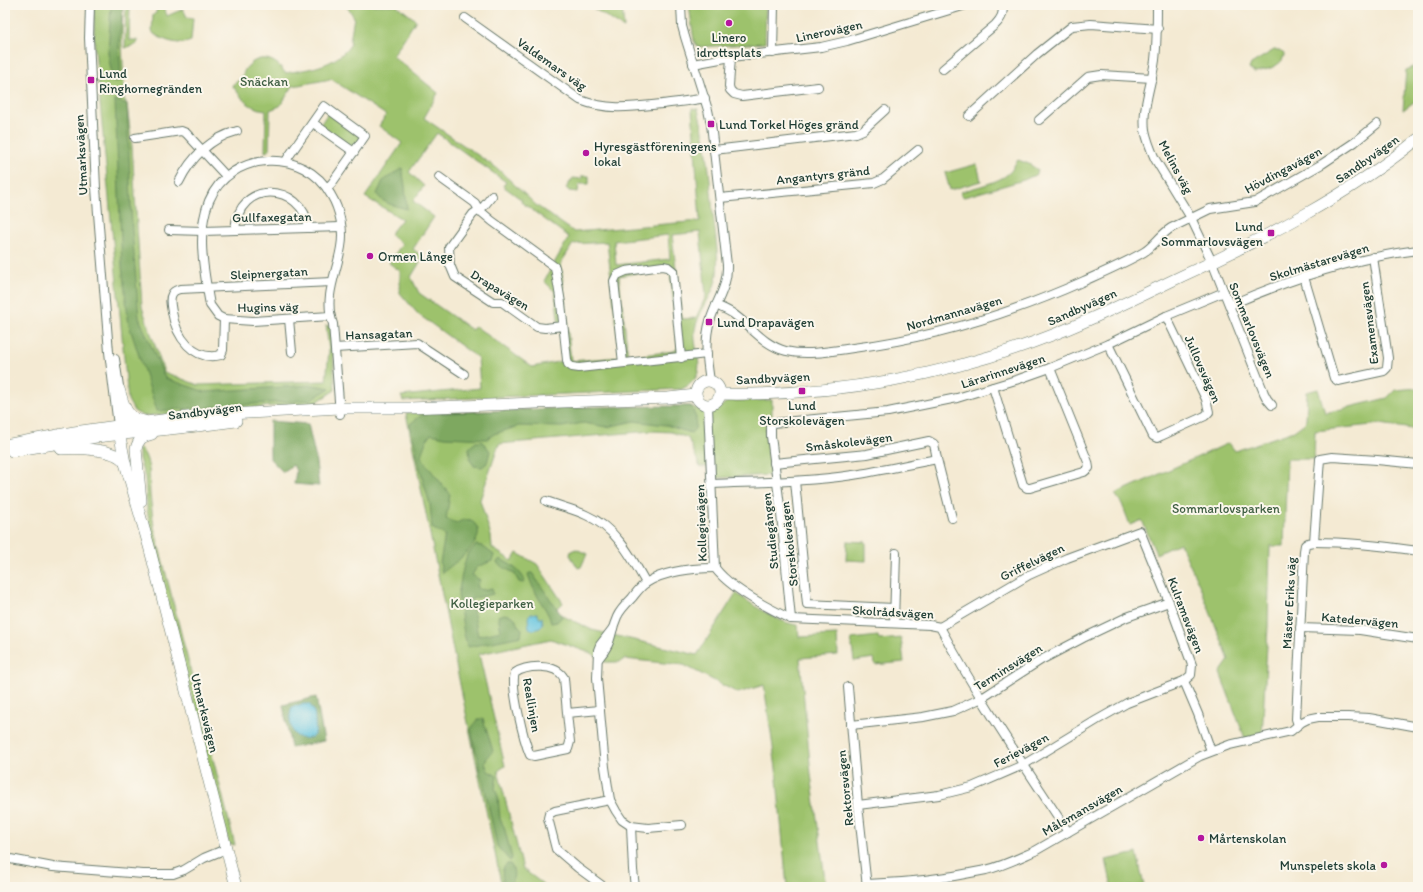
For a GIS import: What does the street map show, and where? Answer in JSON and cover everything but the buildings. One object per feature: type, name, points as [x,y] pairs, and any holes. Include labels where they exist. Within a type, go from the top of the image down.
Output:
[{"type":"main road","name":"Sandbyvägen","points":[[721,394],[753,394],[844,387],[926,374],[1001,354],[1055,334],[1212,262],[1271,233],[1362,181],[1418,139]]},
{"type":"main road","points":[[708,406],[701,403],[696,395],[697,388],[700,384],[705,381],[710,381]]},
{"type":"main road","name":"Sandbyvägen","points":[[708,406],[716,403],[721,394],[717,384],[710,381]]},
{"type":"main road","points":[[119,389],[128,414],[132,418],[146,422]]},
{"type":"main road","name":"Sandbyvägen","points":[[5,453],[122,430],[146,422],[196,416],[668,398],[696,395]]},
{"type":"main road","name":"Sandbyvägen","points":[[5,445],[74,432],[197,426],[267,417],[340,411]]},
{"type":"main road","points":[[142,506],[136,456],[137,442],[140,438],[148,435],[197,426]]},
{"type":"main road","name":"Utmarksvägen","points":[[122,430],[126,463],[149,546],[236,887]]},
{"type":"main road","name":"Utmarksvägen","points":[[122,430],[142,506],[149,546]]},
{"type":"main road","points":[[5,453],[72,448],[110,453],[120,456],[126,463]]},
{"type":"street","name":"Utmarksvägen","points":[[90,5],[88,38],[96,188],[109,352],[122,430]]},
{"type":"street","points":[[681,5],[682,26],[705,98],[711,124],[727,273],[725,283],[708,327],[707,354],[710,381]]},
{"type":"street","points":[[773,53],[774,5]]},
{"type":"street","name":"Linerovägen","points":[[693,64],[731,57],[821,47],[848,41],[966,5]]},
{"type":"street","points":[[943,69],[1001,18],[1003,14],[1003,5]]},
{"type":"street","name":"Melins väg","points":[[1157,5],[1158,29],[1152,78],[1146,109],[1145,130],[1151,151],[1191,218],[1212,262]]},
{"type":"street","name":"Valdemars väg","points":[[465,18],[580,100],[593,105],[612,108],[635,107],[705,98]]},
{"type":"street","points":[[969,116],[1037,54],[1072,26],[1091,24],[1158,29]]},
{"type":"street","points":[[731,57],[730,90],[739,95],[818,87]]},
{"type":"street","points":[[1039,120],[1088,78],[1101,75],[1152,78]]},
{"type":"street","points":[[286,162],[324,106],[365,136],[327,188]]},
{"type":"street","points":[[714,150],[856,133],[863,130],[885,110]]},
{"type":"street","points":[[312,122],[354,152]]},
{"type":"street","name":"Hövdingavägen","points":[[1191,218],[1220,207],[1255,202],[1322,164],[1355,142],[1377,124]]},
{"type":"street","points":[[135,138],[180,131],[186,133],[226,176]]},
{"type":"street","points":[[179,182],[191,161],[202,150],[215,140],[237,131]]},
{"type":"street","name":"Angantyrs gränd","points":[[720,198],[874,183],[883,179],[918,150]]},
{"type":"street","name":"Hugins väg","points":[[330,316],[253,321],[224,319],[213,311],[210,305],[202,254],[203,231],[206,210],[210,199],[217,186],[226,176],[239,168],[256,162],[268,160],[286,162],[304,168],[319,179],[327,188],[337,206],[341,227],[342,246],[332,282],[330,294],[330,316],[333,324],[340,411]]},
{"type":"street","points":[[439,177],[475,203],[479,210],[492,221],[555,267],[568,364],[579,368],[707,354]]},
{"type":"street","points":[[235,230],[239,212],[243,205],[252,197],[269,193],[279,193],[296,202],[307,218],[309,228]]},
{"type":"street","name":"Drapavägen","points":[[492,196],[484,206],[473,214],[449,247],[450,265],[455,277],[493,302],[502,302],[537,327],[545,328],[563,326]]},
{"type":"street","name":"Nordmannavägen","points":[[716,305],[733,314],[768,343],[788,351],[798,353],[816,352],[886,344],[968,324],[1048,297],[1143,252],[1150,248],[1166,232],[1191,218]]},
{"type":"street","name":"Gullfaxegatan","points":[[169,230],[203,231],[341,227]]},
{"type":"street","name":"Skolmästarevägen","points":[[1230,305],[1330,268],[1418,250]]},
{"type":"street","name":"Examensvägen","points":[[1304,277],[1334,378],[1338,380],[1384,371],[1387,368],[1388,358],[1373,258]]},
{"type":"street","name":"Sommarlovsvägen","points":[[1212,262],[1267,399],[1272,405]]},
{"type":"street","points":[[623,363],[614,281],[616,275],[626,271],[663,266],[673,271],[681,358]]},
{"type":"street","name":"Sleipnergatan","points":[[224,319],[223,350],[221,355],[210,356],[195,352],[188,347],[176,327],[170,299],[172,294],[180,289],[332,282]]},
{"type":"street","name":"Lärarinnevägen","points":[[774,463],[771,431],[771,426],[773,423],[888,412],[957,398],[1050,368],[1108,344],[1166,316],[1224,292]]},
{"type":"street","name":"Utmarksvägen","points":[[106,303],[119,389],[122,430]]},
{"type":"street","name":"Jullovsvägen","points":[[1108,344],[1153,436],[1157,438],[1205,416],[1209,412],[1206,399],[1166,316]]},
{"type":"street","points":[[289,319],[292,352]]},
{"type":"street","name":"Hansagatan","points":[[335,348],[417,343],[464,374]]},
{"type":"street","points":[[993,387],[1023,486],[1030,488],[1086,471],[1089,468],[1088,462],[1050,368]]},
{"type":"street","name":"Kollegievägen","points":[[631,826],[622,820],[610,800],[605,766],[597,678],[599,658],[610,643],[613,628],[623,608],[646,583],[658,577],[677,572],[703,568],[715,568],[708,406]]},
{"type":"street","name":"Småskolevägen","points":[[774,463],[867,454],[929,441],[934,444],[952,518]]},
{"type":"street","points":[[1418,464],[1383,460],[1320,458],[1314,542],[1378,546],[1418,551]]},
{"type":"street","points":[[774,463],[777,482],[880,471],[937,459]]},
{"type":"street","name":"Storskolevägen","points":[[795,481],[807,604]]},
{"type":"street","name":"Studiegången","points":[[712,484],[777,482],[791,619]]},
{"type":"street","points":[[546,501],[587,515],[606,527],[623,543],[646,583]]},
{"type":"street","name":"Kulramsvägen","points":[[1140,530],[1169,602],[1193,668],[1192,675],[1184,681]]},
{"type":"street","name":"Griffelvägen","points":[[940,627],[1030,574],[1140,530]]},
{"type":"street","name":"Mäster Eriks väg","points":[[1298,725],[1296,719],[1304,547],[1308,543],[1314,542]]},
{"type":"street","points":[[894,623],[896,553]]},
{"type":"street","name":"Skolrådsvägen","points":[[715,568],[720,575],[740,589],[776,612],[791,619],[894,623],[940,627],[1023,765],[1068,832]]},
{"type":"street","name":"Terminsvägen","points":[[851,725],[938,714],[953,710],[982,698],[1061,648],[1127,617],[1169,602]]},
{"type":"street","name":"Skolrådsvägen","points":[[807,604],[894,608]]},
{"type":"street","name":"Katedervägen","points":[[1300,628],[1360,630],[1418,639]]},
{"type":"street","name":"Reallinjen","points":[[539,666],[546,667],[562,674],[564,678],[567,713],[570,742],[568,749],[534,756],[530,755],[522,729],[515,694],[513,679],[515,673],[517,671],[539,666]]},
{"type":"street","points":[[1184,681],[1212,751]]},
{"type":"street","name":"Ferievägen","points":[[858,804],[939,795],[972,787],[1023,765],[1127,703],[1184,681]]},
{"type":"street","name":"Rektorsvägen","points":[[848,687],[867,886]]},
{"type":"street","points":[[567,713],[600,710]]},
{"type":"street","name":"Målsmansvägen","points":[[867,886],[946,877],[987,869],[1011,862],[1036,851],[1106,812],[1183,765],[1212,751],[1246,741],[1291,731],[1308,719],[1348,717],[1383,720],[1418,728]]},
{"type":"street","points":[[604,887],[578,868],[556,849],[548,818],[549,814],[554,811],[610,800]]},
{"type":"street","points":[[635,887],[631,826],[648,828],[682,825]]},
{"type":"street","points":[[5,858],[53,867],[143,874],[173,874],[184,870],[204,858],[226,849]]},
{"type":"green space","points":[[94,5],[123,5],[122,43],[124,87],[123,89],[119,90],[127,104],[132,147],[142,307],[164,372],[198,385],[326,381],[329,351],[326,325],[332,327],[335,390],[315,403],[143,416],[134,411],[128,400],[94,40]]},
{"type":"green space","points":[[111,5],[123,5],[119,42],[121,80],[113,82],[108,53]]},
{"type":"green space","points":[[126,5],[130,5],[129,40],[137,40],[137,44],[125,48]]},
{"type":"green space","name":"Snäckan","points":[[343,5],[396,5],[416,20],[393,56],[438,93],[424,118],[498,169],[536,205],[574,232],[700,221],[692,108],[698,109],[708,159],[718,260],[714,288],[696,325],[695,343],[699,368],[697,376],[692,383],[682,389],[403,401],[401,396],[480,388],[478,358],[418,314],[400,293],[400,271],[389,263],[402,244],[390,234],[402,219],[365,197],[402,143],[379,126],[386,115],[331,79],[293,86],[280,106],[270,110],[269,151],[265,152],[266,110],[250,105],[232,85],[242,77],[247,67],[258,60],[268,59],[273,61],[282,68],[285,73],[321,66],[337,58],[345,52],[351,44],[350,41],[354,17],[348,8]],"holes":[[[437,133],[506,182],[503,186],[522,200],[521,202],[569,237],[544,281],[555,292],[563,361],[532,367],[475,326],[472,330],[419,293],[411,277],[423,257],[413,249],[434,217],[413,201],[424,186],[409,172]],[[700,232],[706,296],[696,318],[682,319],[672,235]],[[668,235],[670,259],[616,265],[614,241]],[[607,242],[620,357],[571,361],[561,263],[573,244]],[[665,268],[670,273],[678,348],[674,351],[628,357],[619,276]]]},
{"type":"green space","points":[[595,5],[622,5],[624,28],[593,8]]},
{"type":"green space","name":"Linero idrottsplats","points":[[689,5],[766,5],[765,43],[698,47],[694,41]]},
{"type":"green space","points":[[157,6],[164,7],[167,16],[183,9],[187,17],[193,18],[191,41],[177,43],[162,39],[154,34],[152,31],[153,15],[156,13]]},
{"type":"green space","points":[[1274,50],[1280,50],[1284,54],[1281,62],[1268,69],[1254,72],[1249,69],[1251,64]]},
{"type":"green space","points":[[1418,65],[1418,99],[1403,110],[1406,70]]},
{"type":"green space","points":[[115,100],[127,104],[132,229],[139,318],[165,378],[205,392],[313,385],[330,388],[310,400],[157,411],[129,325],[122,266]]},
{"type":"green space","points":[[328,113],[362,137],[353,149],[320,125]]},
{"type":"green space","points":[[1018,160],[1029,164],[1038,170],[1037,174],[1024,180],[964,197],[961,195],[961,192],[993,182],[1005,176],[1010,172]]},
{"type":"green space","points":[[977,164],[981,181],[950,190],[945,173]]},
{"type":"green space","points":[[402,168],[407,209],[394,206],[382,200],[377,194],[383,181]]},
{"type":"green space","points":[[582,176],[589,176],[589,184],[579,184],[578,192],[569,191],[566,188],[573,178],[582,179]]},
{"type":"green space","name":"Sommarlovsparken","points":[[1418,388],[1418,430],[1381,424],[1315,431],[1314,459],[1287,459],[1284,546],[1270,546],[1268,626],[1262,737],[1246,741],[1220,673],[1229,660],[1201,589],[1180,543],[1156,554],[1142,520],[1130,525],[1122,504],[1115,494],[1229,443],[1235,451],[1294,431],[1306,422],[1307,392],[1318,389],[1325,413],[1387,398],[1395,390]]},
{"type":"green space","name":"Kollegieparken","points":[[772,400],[772,418],[765,430],[771,475],[716,478],[716,466],[700,467],[688,438],[671,432],[651,431],[499,444],[480,500],[491,536],[492,548],[512,561],[517,553],[537,564],[563,603],[557,609],[561,615],[592,630],[697,655],[736,593],[774,617],[790,624],[798,625],[799,637],[837,635],[838,655],[800,658],[811,774],[826,887],[787,887],[776,768],[764,685],[738,693],[684,665],[624,659],[620,662],[605,662],[593,654],[551,639],[479,654],[505,766],[498,771],[523,869],[547,887],[502,887],[406,413],[691,406],[699,410],[716,410],[728,401]]},
{"type":"green space","points":[[691,406],[696,418],[695,429],[691,433],[666,425],[634,421],[607,427],[583,423],[562,427],[519,426],[494,434],[487,439],[445,437],[431,434],[426,441],[421,456],[450,494],[446,519],[457,523],[463,520],[470,520],[478,529],[478,536],[475,543],[462,557],[442,573],[440,563],[445,535],[432,528],[430,504],[423,481],[410,424],[423,414],[585,407]]},
{"type":"green space","points":[[270,421],[308,424],[315,455],[319,486],[294,484],[296,471],[293,465],[283,472],[270,459]]},
{"type":"green space","points":[[476,442],[483,442],[490,451],[487,463],[482,467],[474,466],[470,459],[469,448]]},
{"type":"green space","points":[[139,447],[148,463],[154,527],[235,845],[229,844],[153,545],[147,509],[145,478],[139,459]]},
{"type":"green space","points":[[847,541],[866,542],[866,561],[846,560]]},
{"type":"green space","points":[[476,545],[482,546],[494,555],[492,561],[477,567],[472,575],[480,580],[477,586],[479,589],[484,590],[492,588],[493,594],[471,599],[478,636],[501,631],[498,616],[503,614],[515,618],[517,624],[522,629],[521,636],[468,647],[464,634],[458,595],[467,555]]},
{"type":"green space","points":[[576,549],[587,554],[581,567],[578,568],[570,555],[571,551]]},
{"type":"green space","points":[[500,559],[519,571],[525,582],[519,582],[514,573],[499,565],[497,562]]},
{"type":"green space","points":[[532,573],[562,616],[557,622],[551,623],[547,612],[532,584],[528,574]]},
{"type":"green space","points":[[878,636],[879,640],[901,638],[904,662],[875,665],[874,658],[854,661],[851,639]]},
{"type":"green space","points":[[316,697],[324,741],[291,748],[283,705]]},
{"type":"green space","points":[[478,719],[483,719],[493,751],[485,763],[488,771],[497,776],[495,788],[498,797],[500,819],[504,827],[512,858],[510,861],[497,846],[479,769],[478,757],[471,729]]},
{"type":"green space","points":[[1137,853],[1144,886],[1112,887],[1106,860]]},
{"type":"green space","points":[[507,864],[512,866],[514,872],[511,887],[505,887],[502,878],[502,871]]},
{"type":"water","points":[[537,613],[540,619],[542,617],[543,625],[540,628],[533,630],[529,628],[528,618],[529,615]]},
{"type":"water","points":[[302,704],[309,704],[314,714],[315,734],[309,738],[298,737],[294,733],[290,723],[292,707]]},
{"type":"place","name":"Linero idrottsplats","points":[[729,23]]},
{"type":"place","name":"Lund Ringhornegränden","points":[[91,80]]},
{"type":"place","name":"Lund Torkel Höges gränd","points":[[711,124]]},
{"type":"place","name":"Hyresgästföreningens lokal","points":[[586,153]]},
{"type":"place","name":"Lund Sommarlovsvägen","points":[[1271,233]]},
{"type":"place","name":"Ormen Långe","points":[[370,256]]},
{"type":"place","name":"Lund Drapavägen","points":[[709,322]]},
{"type":"place","name":"Lund Storskolevägen","points":[[802,391]]},
{"type":"place","name":"Mårtenskolan","points":[[1201,838]]},
{"type":"place","name":"Munspelets skola","points":[[1384,865]]}]
